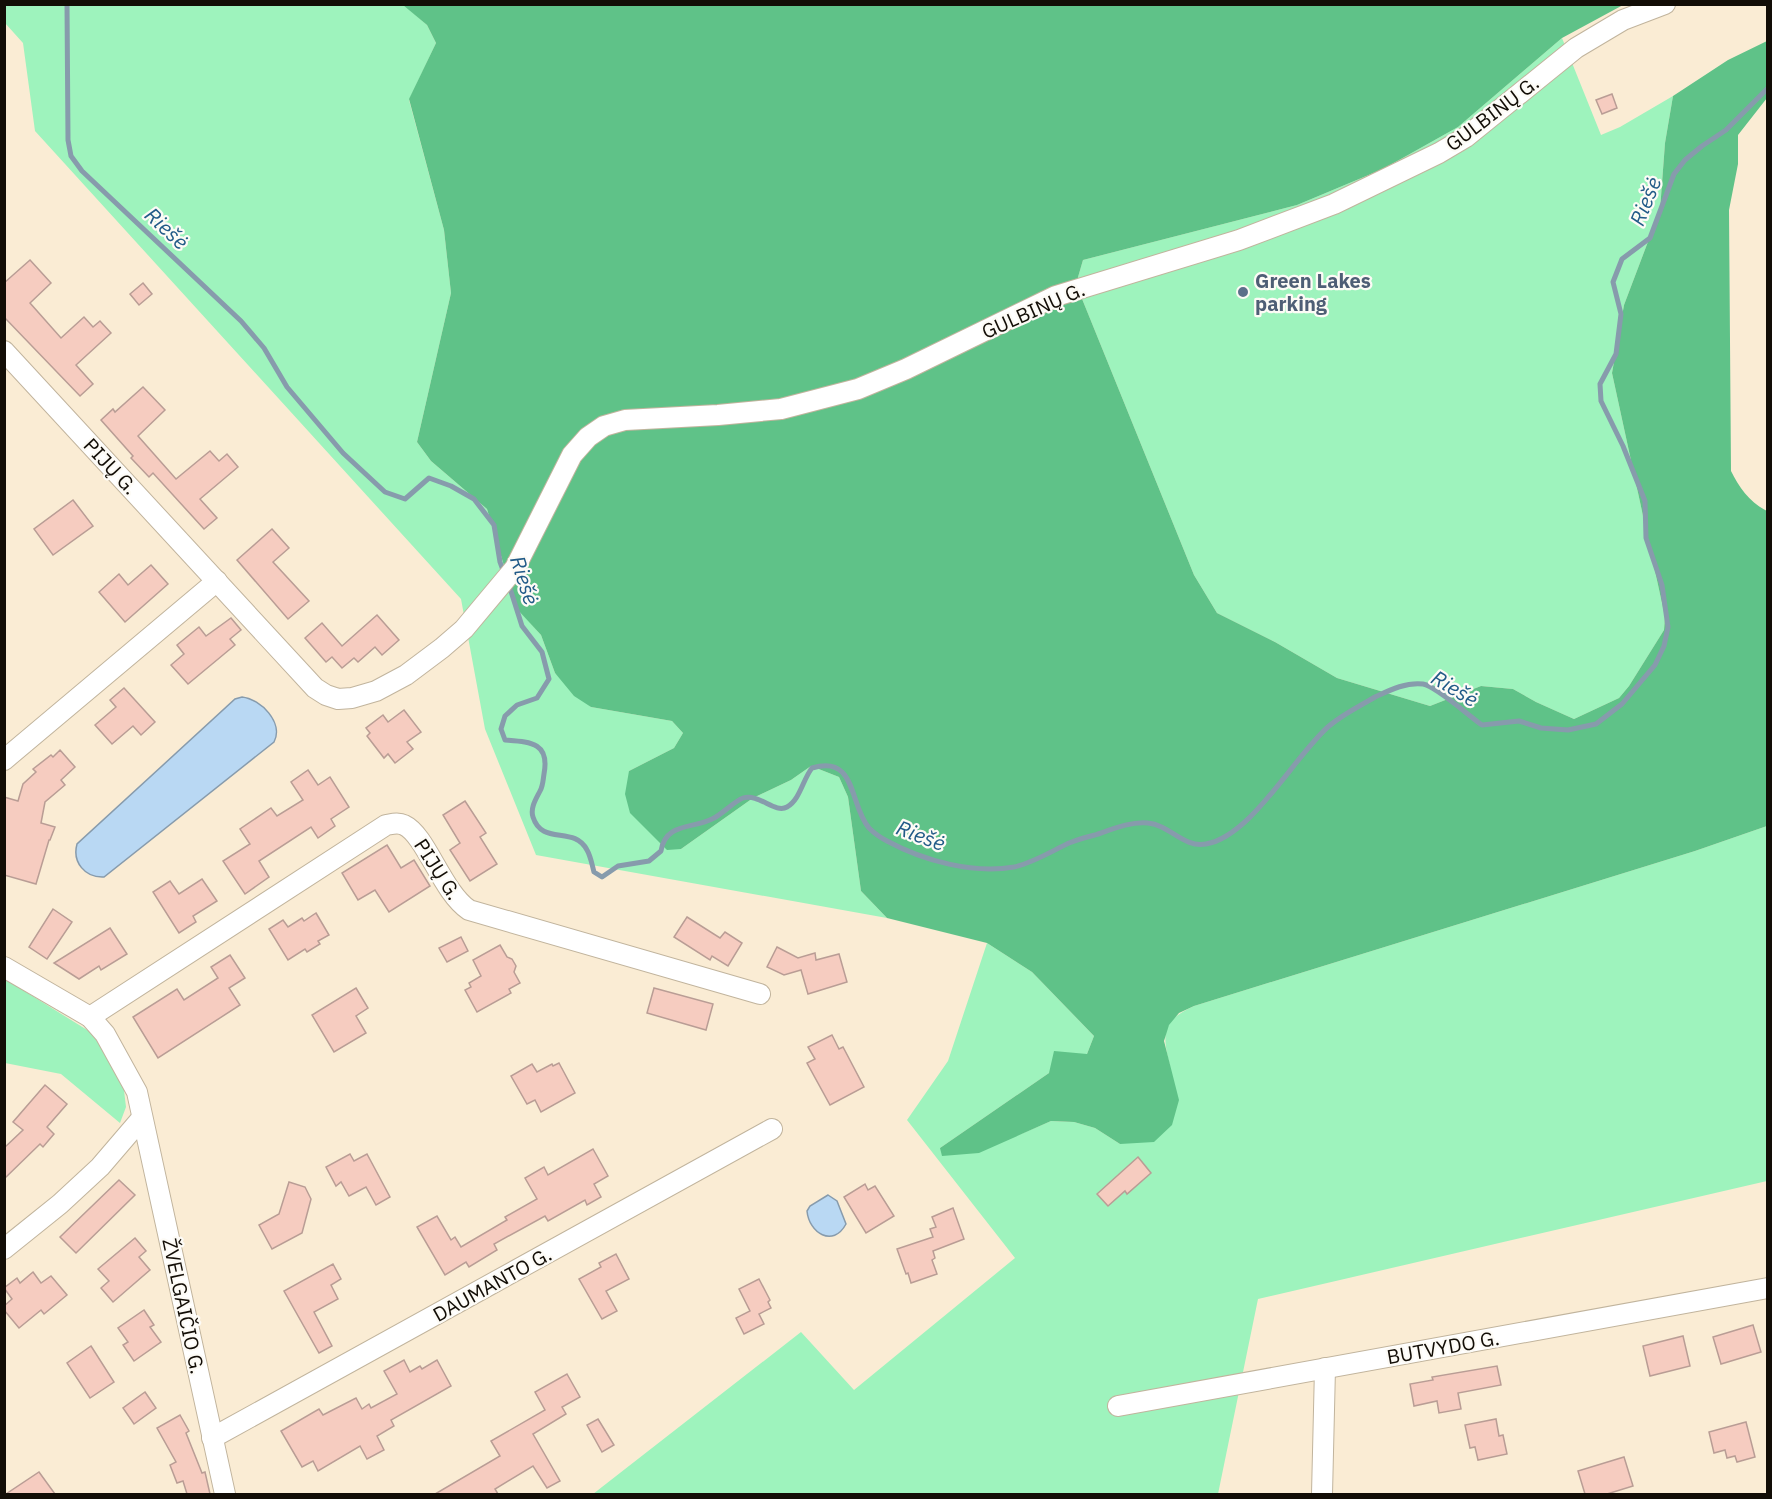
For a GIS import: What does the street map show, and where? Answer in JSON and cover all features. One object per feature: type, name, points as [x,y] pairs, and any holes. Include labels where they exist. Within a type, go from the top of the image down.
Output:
[{"type":"street","name":"GULBINŲ G.","points":[[481,610],[515,568],[572,455],[588,437],[604,426],[625,420],[781,409],[858,389],[906,369],[1056,296],[1247,237],[1334,204],[1448,148],[1491,118],[1548,70],[1592,38],[1623,20],[1665,4]]},
{"type":"street","name":"PIJŲ G.","points":[[4,351],[315,688],[326,695],[338,699],[352,698],[376,691],[406,675],[442,648],[481,610]]},
{"type":"street","points":[[4,760],[217,581]]},
{"type":"street","name":"PIJŲ G.","points":[[90,1017],[386,825],[397,823],[405,825],[414,833],[452,895],[469,910],[760,994]]},
{"type":"street","points":[[4,967],[90,1017]]},
{"type":"street","name":"ŽVELGAIČIO G.","points":[[90,1017],[105,1034],[137,1092],[225,1494]]},
{"type":"street","points":[[4,1249],[60,1204],[100,1167],[142,1118]]},
{"type":"street","name":"DAUMANTO G.","points":[[212,1438],[772,1129]]},
{"type":"street","name":"BUTVYDO G.","points":[[1118,1406],[1767,1288]]},
{"type":"street","points":[[1322,1494],[1325,1368]]},
{"type":"green space","points":[[5,4],[403,4],[427,25],[436,43],[409,100],[444,230],[451,293],[417,442],[431,461],[487,509],[517,608],[541,635],[555,673],[591,707],[672,721],[683,733],[674,748],[629,771],[681,849],[753,798],[791,780],[811,766],[839,777],[848,797],[861,891],[887,918],[536,855],[485,729],[461,599],[35,131],[23,43],[5,23]]},
{"type":"green space","points":[[403,5],[1623,5],[1562,38],[1458,127],[1383,169],[1297,205],[1083,260],[1076,284],[1194,575],[1217,613],[1275,642],[1337,678],[1430,706],[1481,686],[1513,689],[1574,719],[1619,698],[1664,630],[1665,617],[1612,373],[1624,305],[1660,210],[1665,143],[1673,96],[1728,60],[1767,41],[1767,98],[1738,135],[1738,164],[1729,210],[1731,471],[1755,504],[1767,511],[1767,826],[1695,851],[1194,1006],[1179,1013],[1169,1025],[1164,1041],[1179,1100],[1172,1125],[1154,1142],[1120,1144],[1095,1128],[1074,1122],[1051,1121],[979,1153],[942,1156],[940,1148],[1049,1073],[1054,1051],[1087,1054],[1094,1036],[1032,972],[987,943],[887,918],[861,891],[848,797],[839,777],[811,766],[791,780],[753,798],[681,849],[667,850],[630,813],[625,794],[629,771],[674,748],[683,733],[672,721],[591,707],[574,696],[555,673],[541,635],[517,609],[487,509],[431,461],[417,442],[451,293],[444,230],[409,99],[436,43],[427,25]]},
{"type":"green space","points":[[1562,38],[1601,135],[1620,127],[1673,96],[1665,143],[1660,210],[1624,305],[1612,373],[1665,617],[1664,630],[1619,698],[1574,719],[1513,689],[1481,686],[1430,706],[1337,678],[1275,642],[1217,613],[1194,575],[1076,284],[1083,260],[1297,205],[1383,169],[1458,127]]},
{"type":"green space","points":[[1767,826],[1767,1181],[1258,1299],[1218,1494],[593,1494],[801,1332],[854,1390],[1015,1258],[907,1120],[948,1061],[987,943],[1032,972],[1094,1036],[1087,1054],[1049,1073],[940,1148],[1021,1134],[1051,1121],[1074,1122],[1095,1128],[1120,1144],[1170,1066],[1165,1037],[1170,1023],[1175,1017],[1194,1006],[1695,851]]},
{"type":"green space","points":[[5,979],[92,1033],[123,1082],[126,1107],[120,1123],[61,1074],[5,1063]]},
{"type":"water","points":[[242,697],[256,702],[269,713],[276,727],[274,742],[104,877],[97,877],[86,872],[76,857],[77,844],[235,699]]},
{"type":"water","points":[[828,1195],[837,1201],[846,1224],[835,1235],[828,1236],[822,1235],[812,1226],[807,1211],[810,1206]]},
{"type":"building","points":[[1612,94],[1617,108],[1602,114],[1596,100]]},
{"type":"building","points":[[30,260],[51,283],[30,303],[61,338],[84,317],[93,327],[100,321],[111,333],[76,365],[93,384],[80,396],[4,317],[4,283]]},
{"type":"building","points":[[143,283],[152,294],[139,305],[130,294]]},
{"type":"building","points":[[143,387],[165,410],[138,436],[176,479],[210,451],[219,461],[227,454],[238,467],[200,499],[217,518],[204,529],[153,473],[149,477],[131,458],[133,456],[101,420],[113,409],[115,412]]},
{"type":"building","points":[[73,500],[93,526],[53,555],[34,529]]},
{"type":"building","points":[[272,529],[289,548],[273,562],[309,601],[288,619],[237,560]]},
{"type":"building","points":[[151,565],[168,584],[125,622],[99,592],[119,574],[128,585]]},
{"type":"building","points":[[377,615],[399,640],[382,655],[375,647],[358,662],[354,658],[342,668],[332,657],[326,662],[305,638],[322,623],[342,646]]},
{"type":"building","points":[[231,618],[241,630],[230,639],[235,645],[188,684],[171,665],[184,654],[177,645],[199,627],[206,636]]},
{"type":"building","points":[[124,688],[155,722],[141,735],[133,726],[112,744],[95,725],[116,707],[110,700]]},
{"type":"building","points":[[404,710],[421,732],[407,742],[413,749],[395,763],[388,754],[384,758],[367,736],[370,733],[366,728],[383,715],[388,722]]},
{"type":"building","points":[[60,750],[75,767],[61,780],[65,785],[45,802],[41,823],[55,827],[36,884],[4,875],[4,797],[18,801],[23,784],[36,772],[33,769]]},
{"type":"building","points":[[308,770],[318,785],[330,777],[349,807],[331,819],[335,826],[318,838],[311,827],[259,861],[269,877],[245,894],[223,861],[250,844],[240,829],[271,808],[277,816],[303,800],[291,782]]},
{"type":"building","points":[[465,801],[486,833],[480,837],[497,864],[470,881],[450,850],[460,843],[443,815]]},
{"type":"building","points":[[387,845],[401,868],[414,860],[430,886],[389,912],[375,890],[358,900],[342,873]]},
{"type":"building","points":[[202,879],[217,901],[193,916],[196,922],[179,933],[153,892],[170,881],[179,894]]},
{"type":"building","points":[[53,909],[72,922],[47,959],[29,947]]},
{"type":"building","points":[[316,913],[329,935],[318,941],[320,944],[307,952],[305,949],[288,960],[269,929],[283,920],[288,927]]},
{"type":"building","points":[[687,917],[720,938],[725,932],[742,943],[728,966],[712,956],[710,960],[674,937]]},
{"type":"building","points":[[110,928],[127,954],[101,970],[99,966],[79,979],[54,963]]},
{"type":"building","points":[[461,937],[468,951],[447,962],[439,948]]},
{"type":"building","points":[[500,945],[516,966],[514,972],[520,983],[509,989],[511,993],[477,1012],[465,990],[471,987],[469,983],[481,976],[473,960]]},
{"type":"building","points":[[777,947],[798,958],[815,953],[816,960],[839,954],[847,982],[808,994],[801,970],[784,975],[767,967]]},
{"type":"building","points":[[230,955],[245,978],[229,988],[240,1005],[158,1058],[133,1017],[177,989],[184,1000],[218,978],[211,967]]},
{"type":"building","points":[[356,988],[368,1008],[356,1016],[366,1033],[334,1052],[312,1015]]},
{"type":"building","points":[[654,988],[713,1004],[706,1030],[647,1013]]},
{"type":"building","points":[[832,1035],[839,1049],[843,1047],[864,1087],[830,1105],[807,1063],[815,1059],[808,1047]]},
{"type":"building","points":[[559,1063],[575,1093],[541,1112],[535,1100],[527,1104],[511,1076],[532,1064],[537,1072]]},
{"type":"building","points":[[45,1085],[67,1104],[47,1127],[54,1134],[43,1147],[40,1144],[4,1179],[4,1148],[23,1130],[13,1122]]},
{"type":"building","points":[[593,1149],[608,1176],[594,1184],[601,1197],[587,1205],[585,1200],[548,1221],[545,1216],[494,1244],[497,1250],[469,1267],[466,1262],[445,1275],[417,1227],[437,1216],[451,1240],[455,1237],[461,1247],[507,1220],[505,1217],[537,1199],[525,1178],[544,1167],[548,1175]]},
{"type":"building","points":[[350,1154],[354,1161],[367,1154],[390,1197],[376,1205],[366,1187],[349,1196],[341,1182],[336,1186],[326,1167]]},
{"type":"building","points":[[1138,1157],[1151,1173],[1127,1194],[1125,1191],[1108,1206],[1097,1194]]},
{"type":"building","points":[[119,1180],[135,1195],[76,1253],[60,1237]]},
{"type":"building","points":[[289,1182],[305,1187],[311,1199],[302,1233],[272,1249],[259,1225],[279,1214]]},
{"type":"building","points":[[865,1184],[868,1190],[875,1186],[894,1216],[866,1233],[844,1197]]},
{"type":"building","points":[[953,1208],[964,1239],[933,1251],[935,1258],[932,1260],[937,1274],[911,1283],[897,1249],[933,1237],[930,1229],[936,1227],[932,1217]]},
{"type":"building","points":[[135,1238],[146,1251],[139,1257],[150,1270],[113,1302],[101,1288],[109,1281],[98,1269]]},
{"type":"building","points":[[616,1254],[629,1279],[606,1291],[617,1311],[602,1319],[579,1279],[601,1267],[599,1263]]},
{"type":"building","points":[[333,1264],[341,1279],[331,1285],[338,1299],[314,1312],[332,1346],[319,1353],[284,1291]]},
{"type":"building","points":[[33,1272],[41,1283],[51,1276],[67,1295],[44,1314],[41,1310],[19,1328],[4,1310],[4,1306],[12,1299],[4,1288],[17,1278],[20,1283]]},
{"type":"building","points":[[759,1279],[770,1300],[768,1302],[771,1308],[759,1314],[764,1324],[744,1334],[736,1318],[750,1311],[739,1289]]},
{"type":"building","points":[[144,1310],[154,1325],[150,1327],[161,1342],[134,1361],[123,1345],[128,1342],[118,1328]]},
{"type":"building","points":[[1753,1325],[1761,1352],[1721,1364],[1713,1337]]},
{"type":"building","points":[[1683,1336],[1690,1366],[1650,1376],[1643,1346]]},
{"type":"building","points":[[91,1346],[114,1382],[90,1398],[67,1363]]},
{"type":"building","points":[[404,1360],[410,1372],[420,1366],[422,1369],[437,1360],[451,1386],[391,1420],[394,1426],[377,1436],[384,1450],[367,1459],[360,1446],[318,1471],[313,1461],[302,1467],[281,1431],[319,1409],[323,1415],[356,1398],[362,1409],[369,1404],[371,1408],[397,1394],[384,1371]]},
{"type":"building","points":[[1497,1366],[1501,1385],[1458,1393],[1461,1409],[1439,1413],[1437,1401],[1414,1406],[1410,1384],[1433,1380],[1432,1377]]},
{"type":"building","points":[[567,1374],[580,1397],[562,1407],[566,1414],[533,1434],[560,1481],[547,1488],[533,1466],[495,1489],[498,1494],[435,1494],[500,1456],[491,1441],[545,1410],[535,1392]]},
{"type":"building","points":[[145,1392],[156,1408],[134,1424],[123,1408]]},
{"type":"building","points":[[180,1415],[189,1431],[186,1433],[202,1473],[205,1472],[210,1494],[187,1494],[183,1481],[177,1483],[170,1465],[176,1462],[157,1428]]},
{"type":"building","points":[[598,1419],[614,1445],[602,1452],[587,1425]]},
{"type":"building","points":[[1496,1419],[1499,1436],[1503,1435],[1507,1454],[1478,1460],[1475,1447],[1470,1448],[1465,1425]]},
{"type":"building","points":[[1746,1422],[1755,1457],[1737,1462],[1735,1456],[1727,1458],[1725,1450],[1714,1453],[1709,1432]]},
{"type":"building","points":[[1624,1457],[1633,1486],[1607,1494],[1585,1494],[1578,1471]]},
{"type":"building","points":[[39,1472],[55,1494],[6,1494]]},
{"type":"waterway","name":"Riešė","points":[[67,4],[68,140],[71,156],[82,171],[241,321],[264,348],[287,387],[343,453],[385,492],[405,499],[429,478],[451,486],[474,499],[494,525],[504,573]]},
{"type":"waterway","name":"Riešė","points":[[508,582],[522,626],[542,652],[549,679],[537,698],[517,705],[505,716],[501,729],[505,740],[530,743],[541,750],[544,755],[542,785],[532,810],[537,826],[543,831],[574,838],[581,843],[588,853],[594,872],[602,877],[618,866],[649,861],[661,851],[664,842],[674,831],[712,819],[743,798],[755,798],[777,808],[787,807],[795,800],[812,768],[827,766],[837,768],[845,775],[863,818],[869,828],[882,838],[933,860],[966,867],[998,869],[1021,865],[1072,842],[1135,823],[1156,825],[1190,843],[1206,844],[1223,838],[1256,811],[1329,726],[1375,697],[1404,685],[1429,686],[1482,725],[1519,721],[1541,728],[1568,730],[1596,724],[1622,704],[1655,665],[1664,646],[1668,627],[1662,585],[1646,538],[1645,501],[1623,446],[1601,401],[1600,384],[1616,354],[1621,314],[1613,282],[1622,259],[1650,238],[1674,174],[1685,160],[1726,130],[1768,88]]},
{"type":"place","name":"Green Lakes parking","points":[[1243,292]]}]
